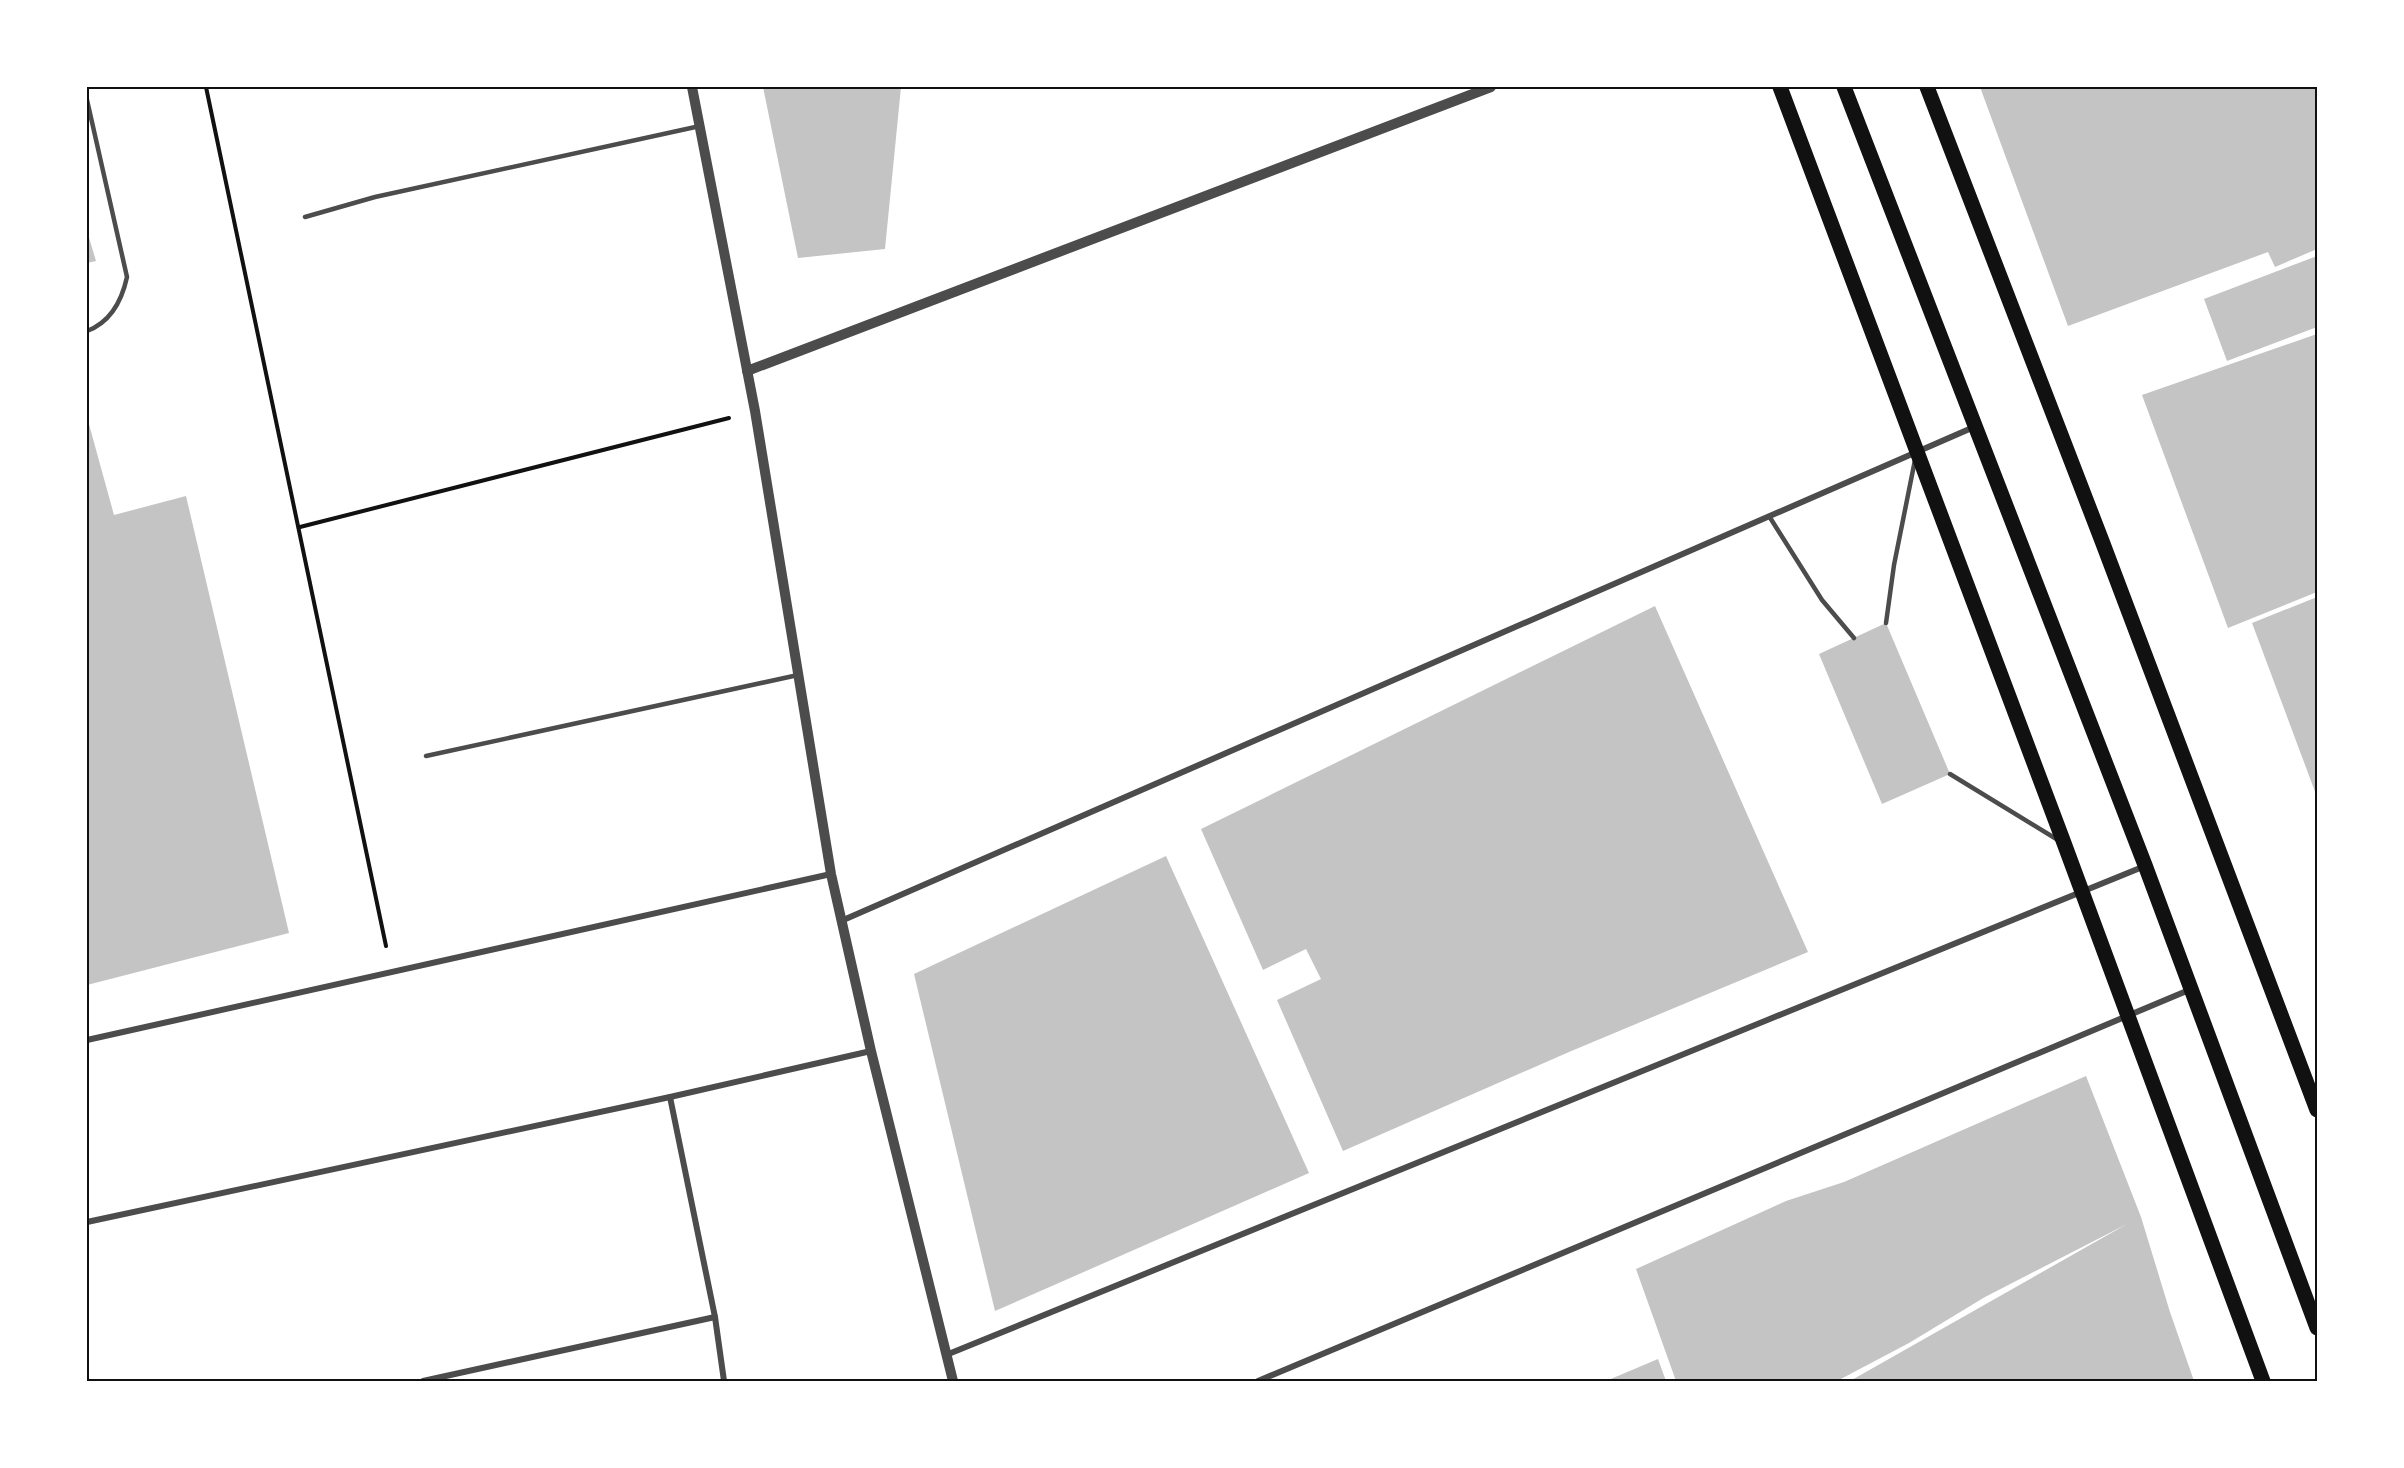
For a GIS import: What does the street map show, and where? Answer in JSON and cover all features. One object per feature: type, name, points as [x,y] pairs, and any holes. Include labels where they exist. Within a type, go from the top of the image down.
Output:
[{"type":"main road","points":[[1780,87],[2263,1381]]},
{"type":"main road","points":[[1844,87],[2145,865],[2317,1328]]},
{"type":"main road","points":[[1927,87],[2317,1110]]},
{"type":"street","points":[[692,87],[755,411],[831,874],[871,1052],[953,1381]]},
{"type":"street","points":[[747,371],[1491,87]]},
{"type":"street","points":[[842,921],[1975,426]]},
{"type":"street","points":[[946,1355],[2145,865]]},
{"type":"street","points":[[87,1040],[831,874]]},
{"type":"street","points":[[1258,1381],[2192,989]]},
{"type":"street","points":[[87,1222],[871,1052]]},
{"type":"street","points":[[670,1097],[715,1317],[724,1381]]},
{"type":"street","points":[[423,1381],[715,1317]]},
{"type":"lane","points":[[87,100],[127,277],[123,296],[114,311],[87,331]]},
{"type":"lane","points":[[305,216],[375,197],[700,126]]},
{"type":"lane","points":[[1886,623],[1894,565],[1917,451]]},
{"type":"lane","points":[[1769,516],[1822,600],[1854,638]]},
{"type":"lane","points":[[426,756],[798,675]]},
{"type":"lane","points":[[1950,774],[2064,843]]},
{"type":"path","points":[[206,87],[300,527],[391,971]]},
{"type":"path","points":[[300,527],[755,411]]},
{"type":"building","points":[[763,87],[901,87],[885,249],[798,258]]},
{"type":"building","points":[[1980,87],[2317,87],[2317,249],[2275,267],[2268,252],[2068,326]]},
{"type":"building","points":[[87,231],[96,261],[87,263]]},
{"type":"building","points":[[2317,256],[2317,327],[2227,361],[2204,299]]},
{"type":"building","points":[[2317,334],[2317,592],[2228,628],[2142,395]]},
{"type":"building","points":[[87,417],[114,515],[186,496],[289,933],[87,985]]},
{"type":"building","points":[[2317,597],[2317,797],[2252,623]]},
{"type":"building","points":[[1655,606],[1808,952],[1569,1052],[1343,1151],[1277,1000],[1321,979],[1306,949],[1263,970],[1201,829]]},
{"type":"building","points":[[1886,623],[1950,774],[1882,804],[1819,654]]},
{"type":"building","points":[[1166,856],[1309,1173],[995,1311],[914,974]]},
{"type":"building","points":[[2086,1076],[2141,1217],[2194,1381],[1850,1381],[2127,1224],[1985,1297],[1909,1343],[1837,1381],[1676,1381],[1636,1269],[1786,1201],[1844,1182]]},
{"type":"building","points":[[1658,1359],[1666,1381],[1606,1381]]}]
